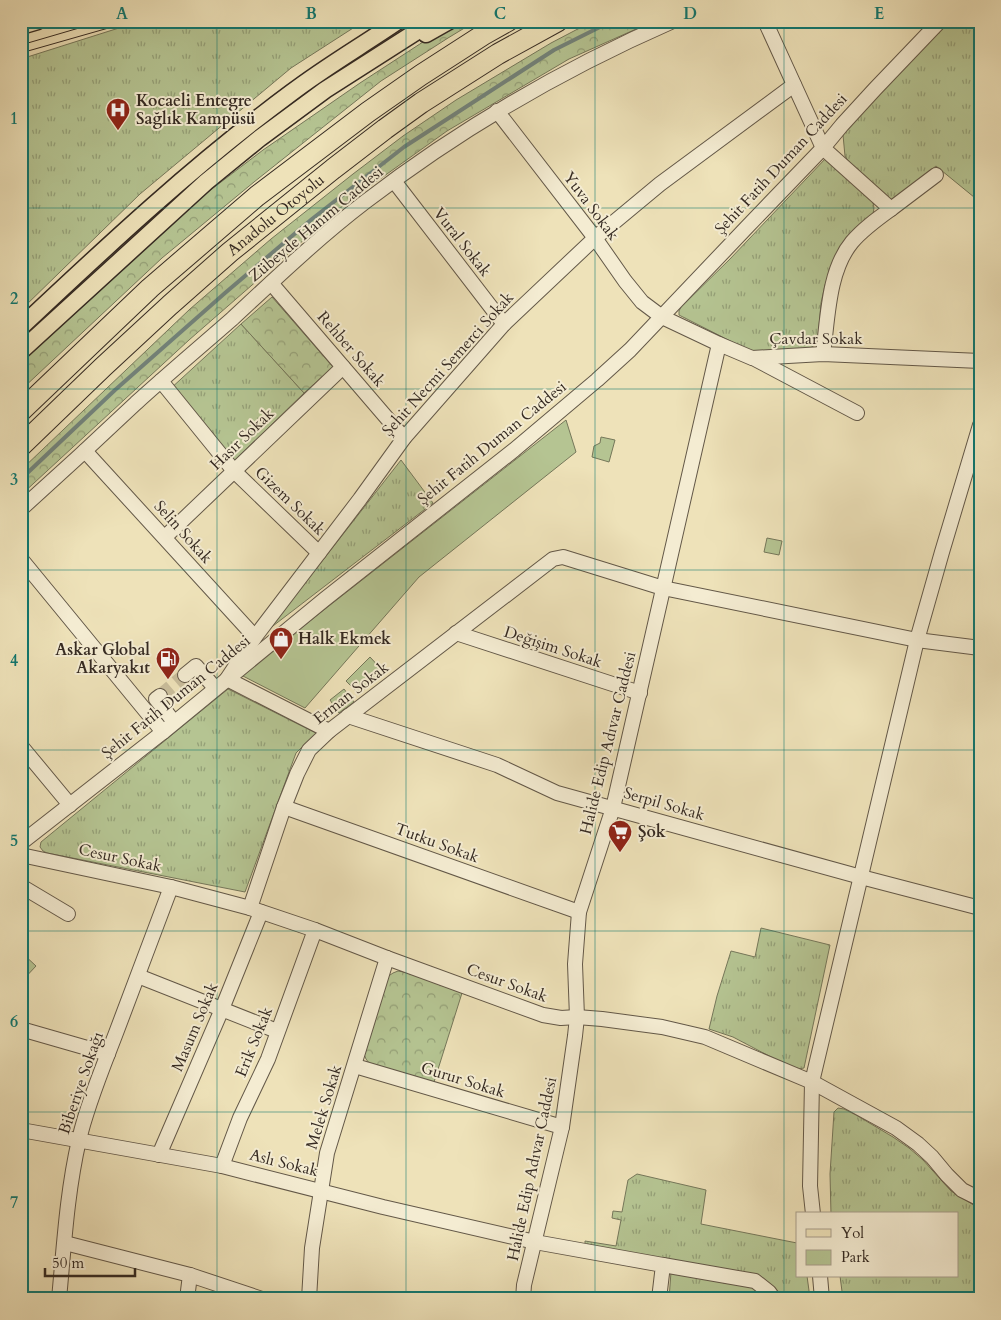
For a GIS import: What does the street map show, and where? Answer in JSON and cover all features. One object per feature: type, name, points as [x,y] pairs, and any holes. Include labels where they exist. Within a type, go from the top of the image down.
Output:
[{"type":"highway","name":"Anadolu Otoyolu","points":[[21,411],[150,288],[257,196],[421,74],[508,21]]},
{"type":"highway","name":"Anadolu Otoyolu","points":[[21,446],[103,367],[230,252],[340,163],[421,103],[498,54],[558,21]]},
{"type":"main road","points":[[21,26],[38,21]]},
{"type":"main road","points":[[21,327],[156,203],[223,146],[292,92],[398,21]]},
{"type":"main road","points":[[21,352],[206,182],[260,138],[325,90],[433,21]]},
{"type":"main road","points":[[325,90],[449,21]]},
{"type":"street","name":"Zübeyde Hanım Caddesi","points":[[21,509],[270,283],[364,203],[468,129],[497,111],[571,70],[673,21]]},
{"type":"street","points":[[765,21],[823,148],[891,209]]},
{"type":"street","name":"Şehit Fatih Duman Caddesi","points":[[21,843],[163,732],[325,599],[514,450],[597,380],[662,317],[823,148],[862,103],[940,21]]},
{"type":"street","name":"Şehit Necmi Semerci Sokak","points":[[226,679],[255,636],[360,499],[404,438],[504,324],[595,238],[660,184],[794,85]]},
{"type":"street","name":"Yuva Sokak","points":[[497,111],[595,238],[625,282],[642,302],[662,317]]},
{"type":"street","points":[[823,354],[833,280],[840,260],[852,242],[868,227],[936,175]]},
{"type":"street","name":"Vural Sokak","points":[[394,181],[504,324]]},
{"type":"street","name":"Rehber Sokak","points":[[270,283],[404,438]]},
{"type":"street","name":"Çavdar Sokak","points":[[662,317],[752,358],[823,354],[980,361]]},
{"type":"street","name":"Halide Edip Adıvar Caddesi","points":[[522,1299],[562,1127],[575,1036],[575,964],[579,912],[613,808],[719,344]]},
{"type":"street","points":[[752,358],[857,413]]},
{"type":"street","name":"Hasır Sokak","points":[[165,537],[343,367]]},
{"type":"street","name":"Gizem Sokak","points":[[161,381],[234,471],[319,553]]},
{"type":"street","points":[[813,1212],[810,1186],[812,1082],[917,640],[942,552],[977,447],[980,425]]},
{"type":"street","name":"Selin Sokak","points":[[85,451],[255,636]]},
{"type":"street","name":"Erman Sokak","points":[[256,910],[284,807],[296,774],[309,750],[348,716],[553,559],[563,557],[663,588],[917,640],[980,648]]},
{"type":"street","points":[[21,559],[163,732]]},
{"type":"street","name":"Değişim Sokak","points":[[456,634],[640,693]]},
{"type":"street","points":[[185,676],[196,666],[215,688]]},
{"type":"street","points":[[226,679],[329,731]]},
{"type":"street","points":[[160,696],[156,699],[174,722]]},
{"type":"street","name":"Serpil Sokak","points":[[348,716],[497,765],[557,793],[980,908]]},
{"type":"street","points":[[21,746],[70,805]]},
{"type":"street","name":"Tutku Sokak","points":[[284,807],[579,912]]},
{"type":"street","name":"Cesur Sokak","points":[[21,855],[171,887],[256,910],[543,1015],[662,1026],[705,1037],[812,1082],[896,1128],[932,1157],[962,1190],[980,1199]]},
{"type":"street","points":[[21,886],[68,914]]},
{"type":"street","name":"Biberiye Sokağı","points":[[59,1299],[71,1182],[79,1140],[108,1054],[171,887]]},
{"type":"street","name":"Masum Sokak","points":[[159,1155],[222,1009],[256,910]]},
{"type":"street","name":"Erik Sokak","points":[[222,1166],[240,1118],[268,1059],[315,930]]},
{"type":"street","name":"Melek Sokak","points":[[309,1299],[312,1248],[327,1153],[387,958]]},
{"type":"street","points":[[138,976],[278,1032]]},
{"type":"street","points":[[21,1029],[108,1054]]},
{"type":"street","name":"Gurur Sokak","points":[[355,1066],[562,1127]]},
{"type":"street","name":"Aslı Sokak","points":[[21,1130],[222,1166],[383,1207],[535,1242],[755,1281],[769,1292],[774,1299]]},
{"type":"street","points":[[65,1243],[190,1275],[262,1299]]},
{"type":"street","points":[[659,1299],[663,1265]]},
{"type":"street","points":[[187,1299],[190,1275]]},
{"type":"street","points":[[820,1278],[820,1296]]},
{"type":"green space","name":"Kocaeli Entegre Sağlık Kampüsü","points":[[141,21],[158,21],[159,25],[174,21],[364,21],[291,68],[140,194],[21,310],[21,59]]},
{"type":"green space","points":[[458,21],[476,21],[381,81],[254,182],[162,258],[21,390],[21,363],[204,195],[263,150],[360,83]]},
{"type":"green space","points":[[593,21],[654,21],[569,59],[447,131],[345,204],[189,340],[21,495],[21,470],[190,309],[271,239],[403,136],[456,100],[551,43]]},
{"type":"green space","points":[[949,21],[980,21],[980,202],[936,166],[892,200],[875,189],[854,170],[845,156],[843,135],[850,125]]},
{"type":"green space","points":[[826,158],[870,197],[874,210],[871,218],[834,262],[825,285],[821,303],[818,338],[815,345],[810,348],[752,352],[679,315],[681,307],[730,259]]},
{"type":"green space","points":[[272,297],[333,367],[304,393],[241,324]]},
{"type":"green space","points":[[241,324],[304,393],[229,466],[169,390]]},
{"type":"green space","points":[[566,420],[576,452],[419,577],[305,708],[241,675]]},
{"type":"green space","points":[[601,437],[615,440],[609,462],[592,457],[594,446],[600,443]]},
{"type":"green space","points":[[401,460],[433,503],[269,629]]},
{"type":"green space","points":[[767,538],[782,541],[779,555],[764,552]]},
{"type":"green space","points":[[370,657],[383,671],[359,694],[346,681]]},
{"type":"green space","points":[[228,689],[316,733],[296,753],[245,892],[43,851],[40,847],[41,842]]},
{"type":"green space","points":[[344,689],[354,702],[339,713],[330,700]]},
{"type":"green space","points":[[761,928],[830,945],[804,1068],[798,1069],[788,1066],[733,1037],[709,1029],[731,951],[755,957]]},
{"type":"green space","points":[[21,952],[36,966],[21,982]]},
{"type":"green space","points":[[398,971],[409,973],[462,993],[434,1082],[369,1063],[364,1054],[387,977]]},
{"type":"green space","points":[[838,1108],[844,1109],[893,1137],[923,1160],[951,1191],[980,1209],[980,1299],[843,1299],[840,1278],[958,1278],[958,1212],[831,1212],[830,1174],[834,1112]]},
{"type":"green space","points":[[637,1174],[706,1190],[701,1224],[796,1243],[796,1278],[807,1278],[810,1298],[781,1299],[774,1287],[765,1280],[585,1246],[585,1241],[616,1246],[621,1220],[612,1218],[613,1211],[622,1212],[628,1180]]},
{"type":"green space","points":[[671,1272],[750,1285],[764,1299],[669,1299]]},
{"type":"waterway","points":[[21,479],[115,390],[225,293],[312,219],[404,147],[554,50],[612,21]]},
{"type":"tunnel","points":[[160,696],[185,675]]},
{"type":"tram line","points":[[21,45],[103,21]]},
{"type":"tram line","points":[[21,53],[133,21]]},
{"type":"place","name":"Kocaeli Entegre Sağlık Kampüsü","points":[[118,131]]},
{"type":"place","name":"Halk Ekmek","points":[[281,660]]},
{"type":"place","name":"Askar Global Akaryakıt","points":[[168,680]]},
{"type":"place","name":"Şok","points":[[620,853]]}]
